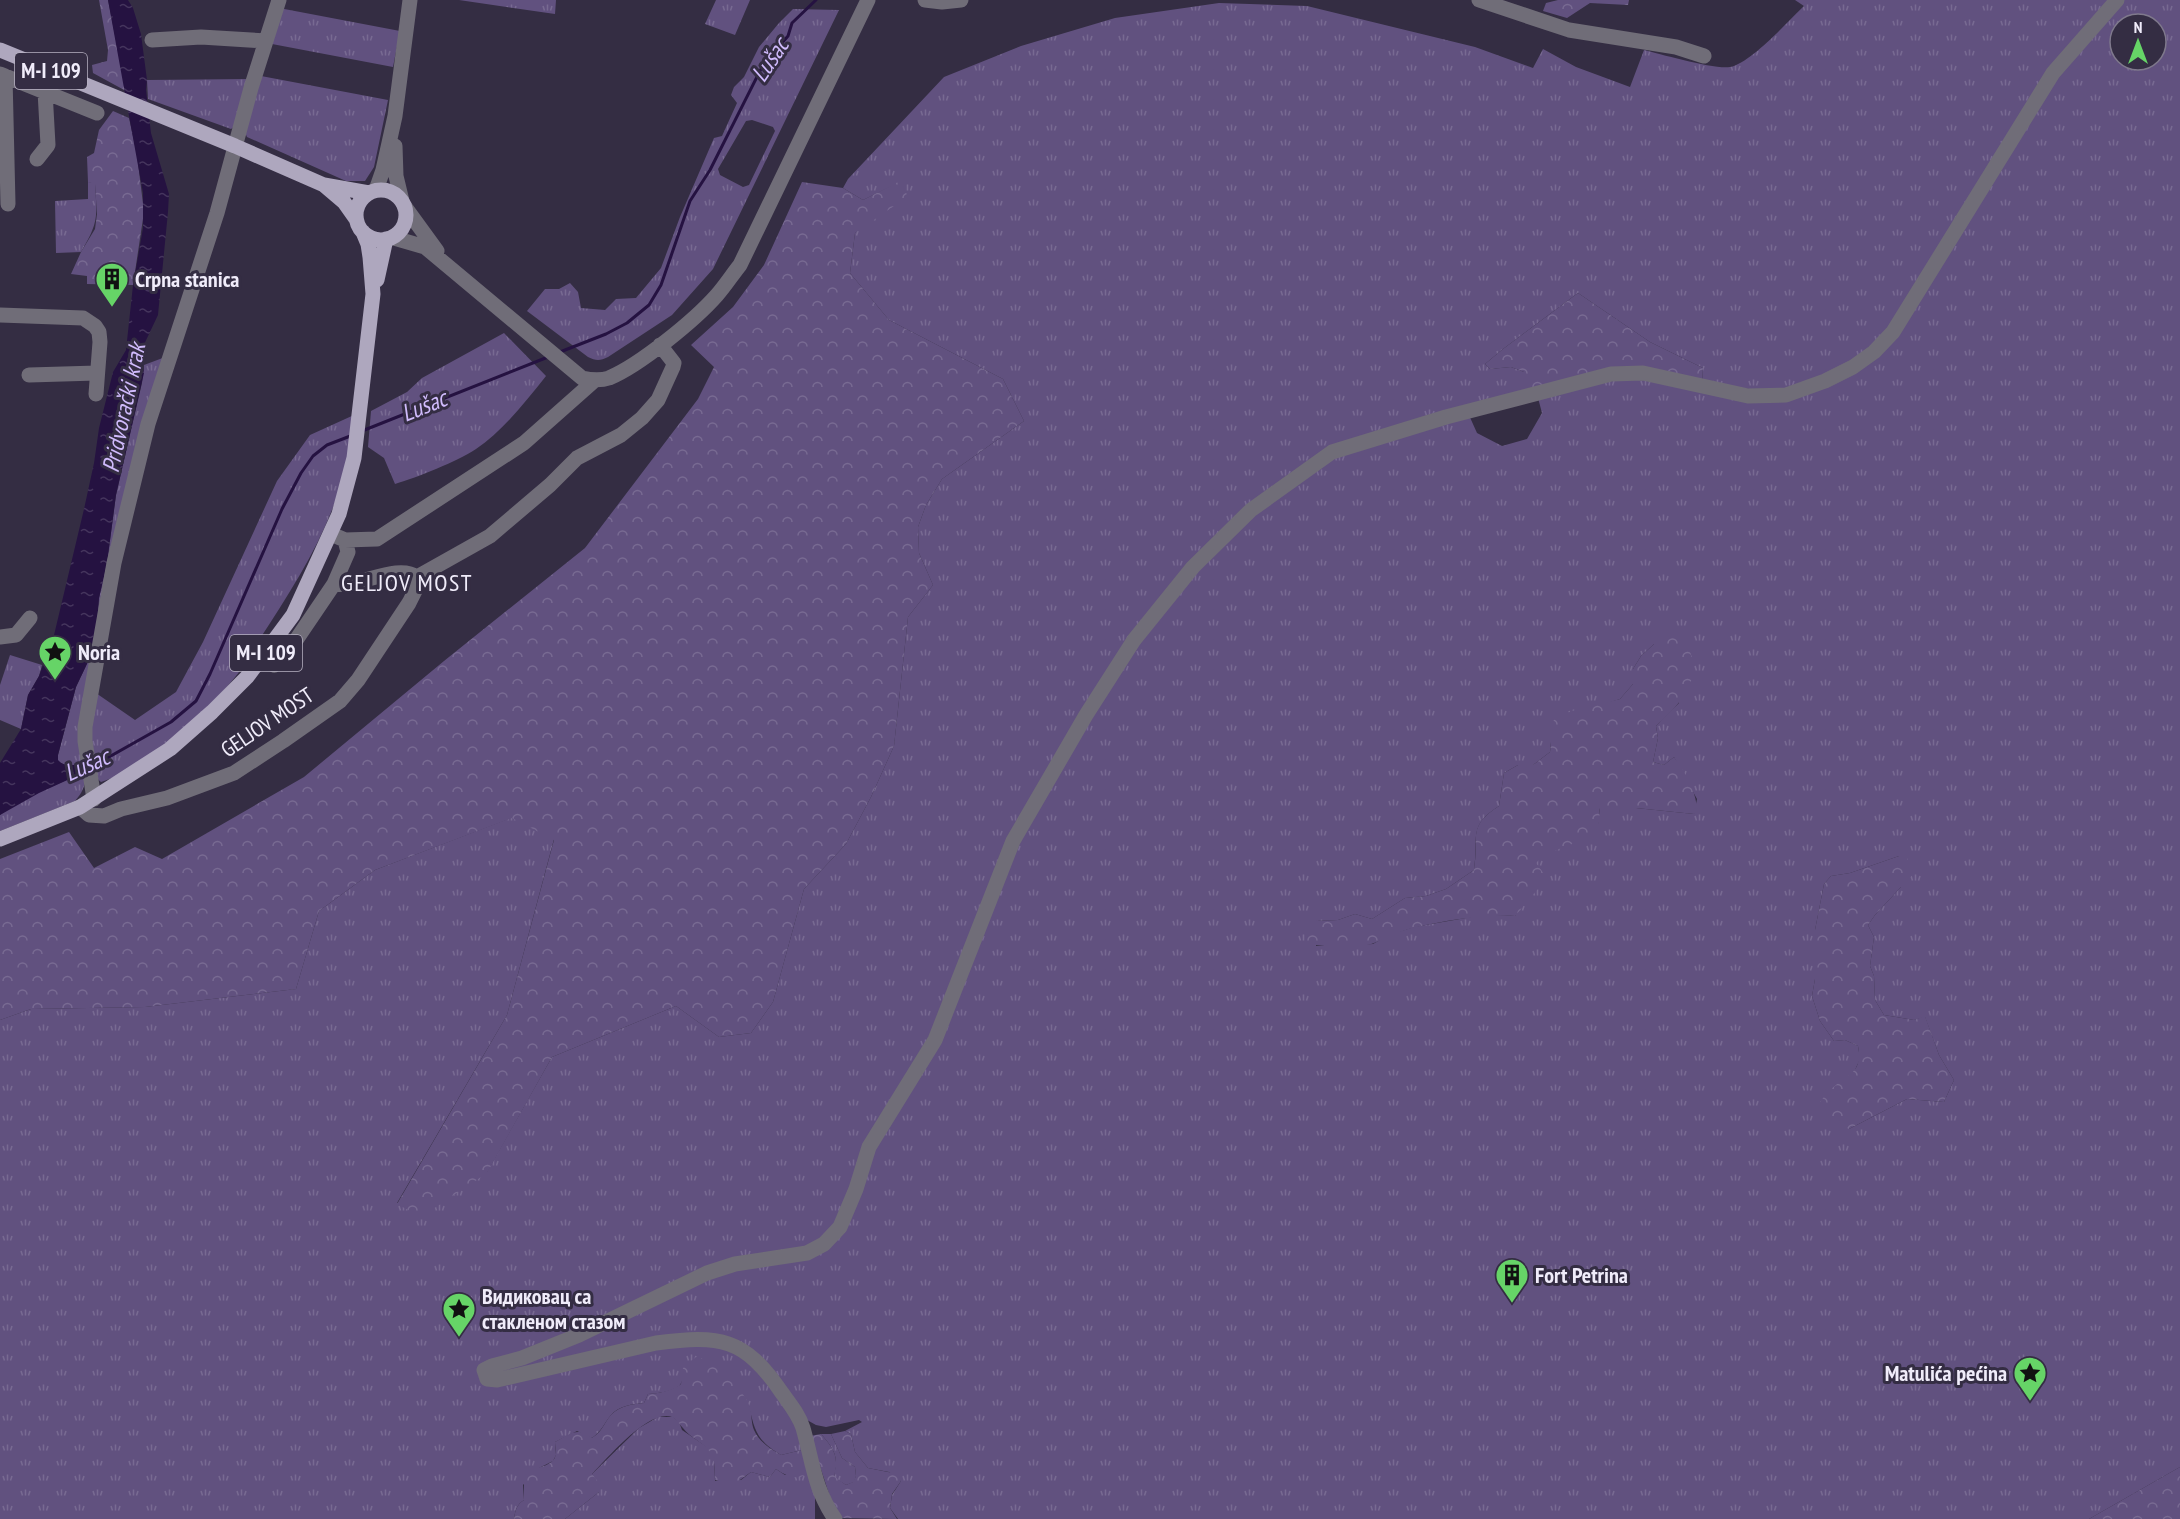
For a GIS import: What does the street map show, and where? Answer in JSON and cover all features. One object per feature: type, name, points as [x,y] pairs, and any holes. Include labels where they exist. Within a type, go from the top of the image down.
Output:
[{"type":"main road","name":"M-I 109","points":[[0,50],[324,185],[345,202],[368,244],[373,294],[357,443],[338,537],[297,608],[262,658],[233,692],[170,749],[80,807],[0,839]]},
{"type":"main road","name":"M-I 109","points":[[324,185],[372,192],[390,192],[403,204],[405,223],[390,239],[373,294]]},
{"type":"main road","points":[[372,192],[358,204],[359,225],[369,237],[390,239]]},
{"type":"street","points":[[94,799],[85,727],[114,564],[145,434],[174,339],[217,213],[279,0]]},
{"type":"street","points":[[372,192],[383,170],[395,116],[410,0]]},
{"type":"street","points":[[390,239],[423,246],[582,378],[594,381],[609,378],[642,358],[687,324],[717,295],[740,265],[868,0]]},
{"type":"street","points":[[925,0],[942,2],[961,0]]},
{"type":"street","points":[[1479,0],[1569,30],[1676,47],[1704,56]]},
{"type":"street","points":[[835,1519],[817,1484],[803,1427],[796,1412],[762,1366],[735,1345],[682,1340],[656,1343],[497,1380],[487,1378],[484,1370],[487,1367],[522,1358],[570,1339],[707,1273],[735,1264],[807,1253],[824,1244],[840,1227],[856,1189],[869,1147],[935,1040],[1013,841],[1086,715],[1134,639],[1193,567],[1251,510],[1332,452],[1566,384],[1611,374],[1643,373],[1748,396],[1786,395],[1825,381],[1853,367],[1874,352],[1893,332],[2053,73],[2118,0]]},
{"type":"street","points":[[152,40],[201,37],[266,41]]},
{"type":"street","points":[[8,204],[2,75],[97,113]]},
{"type":"street","points":[[37,159],[48,145],[45,91]]},
{"type":"street","points":[[395,116],[395,161],[403,204],[448,265]]},
{"type":"street","points":[[0,315],[83,318],[95,326],[99,332],[96,394]]},
{"type":"street","points":[[334,584],[353,584],[402,573],[411,573],[417,577],[490,536],[577,458],[621,435],[642,418],[658,400],[674,363],[660,345]]},
{"type":"street","points":[[29,375],[97,373]]},
{"type":"street","points":[[338,537],[377,539],[524,443],[594,381]]},
{"type":"street","points":[[262,658],[274,664],[292,645],[334,584],[348,552],[338,537]]},
{"type":"street","name":"GELJOV MOST","points":[[80,807],[89,814],[104,816],[121,809],[167,798],[234,773],[283,741],[340,701],[358,680],[409,603],[415,591],[417,577]]},
{"type":"street","points":[[0,637],[16,634],[30,618]]},
{"type":"green space","points":[[99,0],[108,0],[126,91],[93,73],[92,65],[107,61],[108,50]]},
{"type":"green space","points":[[459,0],[556,0],[555,14]]},
{"type":"green space","points":[[716,0],[750,0],[735,35],[705,24]]},
{"type":"green space","points":[[1558,0],[1629,0],[1628,5],[1590,3],[1567,18],[1543,11],[1546,3]]},
{"type":"green space","points":[[1795,0],[2116,0],[2052,72],[1873,351],[1786,393],[1702,384],[1703,368],[1650,342],[1578,293],[1485,364],[1490,369],[1511,367],[1524,372],[1533,392],[1331,450],[1250,509],[1132,639],[1011,840],[965,963],[855,1188],[823,1243],[735,1262],[483,1377],[656,1345],[734,1346],[783,1397],[806,1449],[781,1455],[762,1440],[753,1423],[749,1406],[683,1376],[681,1384],[676,1388],[648,1394],[644,1403],[618,1409],[592,1438],[577,1431],[555,1442],[556,1455],[553,1461],[537,1469],[523,1485],[524,1500],[517,1508],[514,1519],[0,1519],[0,1020],[31,1009],[145,1007],[296,989],[319,911],[375,870],[513,817],[554,839],[507,1015],[397,1203],[487,1172],[552,1057],[676,1006],[719,1037],[751,1033],[773,1002],[804,889],[846,844],[894,746],[908,617],[933,585],[919,553],[918,527],[926,505],[942,479],[1024,421],[1003,379],[889,320],[850,273],[855,233],[904,180],[863,200],[843,188],[848,179],[944,77],[1021,46],[1115,18],[1219,3],[1307,6],[1475,47],[1533,68],[1543,49],[1576,67],[1630,87],[1644,50],[1713,66],[1730,67],[1739,64],[1758,50],[1804,6]]},
{"type":"green space","points":[[2119,0],[2180,0],[2180,1467],[2089,1519],[898,1519],[890,1508],[892,1495],[901,1481],[889,1472],[868,1468],[855,1452],[851,1434],[845,1431],[862,1422],[859,1420],[826,1427],[816,1425],[807,1420],[771,1374],[708,1339],[497,1379],[488,1368],[707,1274],[825,1245],[871,1147],[936,1041],[1014,842],[1135,640],[1252,512],[1332,453],[1468,413],[1477,433],[1502,446],[1527,439],[1542,413],[1537,394],[1612,375],[1769,398],[1875,353],[2054,73],[2108,12],[2108,72],[2168,72],[2168,12],[2108,12]],"holes":[[[1654,644],[1679,703],[1656,726],[1658,738],[1653,762],[1664,765],[1674,757],[1697,799],[1694,814],[1636,808],[1600,808],[1598,824],[1543,855],[1535,863],[1539,869],[1515,916],[1483,915],[1414,927],[1389,935],[1373,944],[1316,946],[1316,921],[1338,920],[1355,914],[1372,919],[1405,898],[1426,896],[1446,889],[1474,870],[1478,827],[1482,820],[1499,806],[1504,773],[1518,765],[1533,765],[1550,752],[1551,742],[1601,705],[1620,699],[1633,684],[1633,669],[1641,656]],[[1899,856],[1901,887],[1868,925],[1874,937],[1870,966],[1874,976],[1875,1000],[1884,1015],[1914,1020],[1925,1017],[1939,1055],[1954,1080],[1944,1102],[1907,1099],[1849,1129],[1854,1072],[1860,1059],[1858,1046],[1845,1040],[1834,1041],[1820,1021],[1812,996],[1815,979],[1815,930],[1824,884],[1831,876],[1850,873]]]},
{"type":"green space","points":[[279,8],[400,31],[393,67],[272,44]]},
{"type":"green space","points":[[793,9],[839,10],[713,269],[672,315],[608,357],[598,360],[588,357],[527,311],[545,289],[559,289],[570,283],[578,292],[581,308],[605,310],[616,299],[636,298],[661,268],[714,138],[722,136],[737,103],[731,95],[734,87],[744,77],[759,47]],"holes":[[[752,120],[773,127],[775,131],[749,185],[743,187],[720,175],[718,169],[746,121]]]},
{"type":"green space","points":[[261,76],[388,100],[374,167],[365,181],[346,181],[247,137],[244,130]]},
{"type":"green space","points":[[250,79],[235,126],[231,129],[148,99],[147,80]]},
{"type":"green space","points":[[113,111],[129,118],[137,155],[144,212],[133,285],[87,284],[87,276],[71,274],[95,229],[97,214],[95,184],[88,182],[87,157],[94,153],[99,130]]},
{"type":"green space","points":[[904,179],[907,197],[855,233],[850,273],[889,320],[1003,379],[1024,421],[942,479],[926,505],[918,527],[919,553],[933,585],[908,617],[894,746],[846,844],[804,889],[773,1002],[751,1033],[719,1037],[676,1006],[552,1057],[487,1173],[421,1217],[397,1204],[507,1015],[554,840],[512,818],[375,870],[319,911],[296,989],[145,1007],[31,1009],[0,1020],[0,859],[69,832],[94,868],[135,847],[162,859],[304,777],[585,548],[698,399],[714,367],[691,345],[733,307],[764,265],[802,182],[843,188],[863,200]]},
{"type":"green space","points":[[88,182],[95,183],[96,194],[96,219],[91,233],[81,252],[56,253],[55,201],[88,199]]},
{"type":"green space","points":[[1578,293],[1650,342],[1703,368],[1702,384],[1643,371],[1533,392],[1522,388],[1524,372],[1511,367],[1490,369],[1485,364]]},
{"type":"green space","points":[[504,333],[546,376],[505,425],[486,442],[437,469],[395,484],[384,458],[368,447],[371,411],[407,392],[422,378]]},
{"type":"green space","points":[[168,356],[146,424],[84,763],[66,765],[57,760],[76,687],[95,647],[99,598],[107,563],[116,495],[142,383],[144,365]]},
{"type":"green space","points":[[354,415],[344,474],[329,518],[297,580],[239,672],[189,725],[171,740],[134,766],[101,782],[94,774],[87,752],[93,691],[135,720],[176,692],[203,642],[277,481],[310,435]]},
{"type":"green space","points":[[1664,630],[1687,646],[1692,658],[1693,669],[1687,690],[1680,701],[1656,726],[1658,738],[1653,762],[1664,765],[1674,757],[1693,790],[1697,811],[1694,814],[1636,808],[1600,808],[1599,822],[1589,835],[1543,857],[1536,863],[1547,878],[1515,916],[1477,917],[1438,923],[1408,929],[1367,945],[1350,947],[1305,943],[1305,931],[1316,921],[1338,920],[1355,914],[1372,919],[1405,898],[1426,896],[1446,889],[1474,870],[1478,827],[1489,813],[1499,806],[1504,773],[1518,765],[1533,765],[1550,752],[1551,742],[1543,732],[1557,717],[1620,699],[1633,684],[1633,669],[1641,656],[1654,644],[1654,633]]},
{"type":"green space","points":[[10,655],[42,665],[39,676],[28,695],[21,729],[0,720],[0,685]]},
{"type":"green space","points":[[85,772],[83,788],[75,801],[0,831],[0,815],[10,808]]},
{"type":"green space","points":[[1899,856],[1907,858],[1915,872],[1868,925],[1874,937],[1870,966],[1874,976],[1875,1000],[1884,1015],[1914,1020],[1925,1016],[1939,1055],[1954,1080],[1944,1102],[1907,1099],[1849,1129],[1829,1120],[1818,1105],[1828,1092],[1856,1068],[1859,1055],[1858,1046],[1845,1040],[1834,1041],[1820,1021],[1812,996],[1815,979],[1815,930],[1824,884],[1831,876],[1850,873]]},
{"type":"green space","points":[[696,1357],[719,1370],[742,1392],[750,1407],[754,1430],[762,1442],[781,1455],[806,1449],[812,1471],[798,1477],[785,1475],[776,1469],[770,1477],[751,1472],[733,1485],[715,1480],[713,1459],[708,1450],[688,1434],[674,1418],[662,1416],[640,1427],[608,1457],[592,1474],[599,1483],[599,1492],[565,1519],[514,1519],[517,1508],[524,1500],[524,1477],[529,1469],[544,1466],[554,1460],[555,1442],[578,1432],[592,1438],[618,1409],[644,1403],[648,1394],[665,1391],[681,1384],[683,1368]]},
{"type":"green space","points":[[658,1417],[673,1417],[679,1422],[682,1430],[707,1447],[714,1455],[715,1481],[741,1480],[751,1472],[770,1477],[776,1469],[785,1475],[812,1471],[815,1483],[815,1519],[565,1519],[599,1492],[592,1474],[639,1428]]},
{"type":"green space","points":[[845,1431],[851,1434],[855,1452],[868,1468],[898,1474],[901,1481],[892,1494],[890,1508],[897,1519],[837,1518],[810,1436],[821,1434],[829,1443],[836,1458],[835,1477],[846,1485],[853,1482],[856,1476],[855,1467],[842,1458],[831,1434]]},
{"type":"green space","points":[[821,1434],[831,1434],[842,1458],[855,1467],[854,1482],[846,1485],[835,1478],[835,1454]]},
{"type":"green space","points":[[2180,1467],[2180,1519],[2089,1519]]},
{"type":"water","name":"Pridvorački krak","points":[[108,0],[128,0],[133,8],[141,34],[151,133],[169,194],[158,315],[141,351],[144,373],[116,495],[107,563],[99,598],[95,647],[76,687],[58,755],[58,760],[64,764],[84,763],[85,772],[39,793],[0,815],[0,763],[21,729],[28,695],[39,676],[54,635],[113,372],[126,350],[133,285],[143,228],[143,193]]},
{"type":"waterway","name":"Lušac","points":[[560,352],[627,323],[649,305],[661,285],[690,201],[710,170],[763,65],[788,36],[792,23],[816,0]]},
{"type":"waterway","name":"Lušac","points":[[362,431],[548,357]]},
{"type":"waterway","name":"Lušac","points":[[93,766],[171,722],[196,701],[282,509],[301,473],[313,456],[327,445],[353,435]]},
{"type":"place","name":"Crpna stanica","points":[[112,308]]},
{"type":"place","name":"Noria","points":[[55,681]]},
{"type":"place","name":"Fort Petrina","points":[[1512,1304]]},
{"type":"place","name":"Видиковац са стакленом стазом","points":[[459,1338]]},
{"type":"place","name":"Matulića pećina","points":[[2030,1402]]},
{"type":"district","name":"GELJOV MOST","points":[[407,583]]}]
